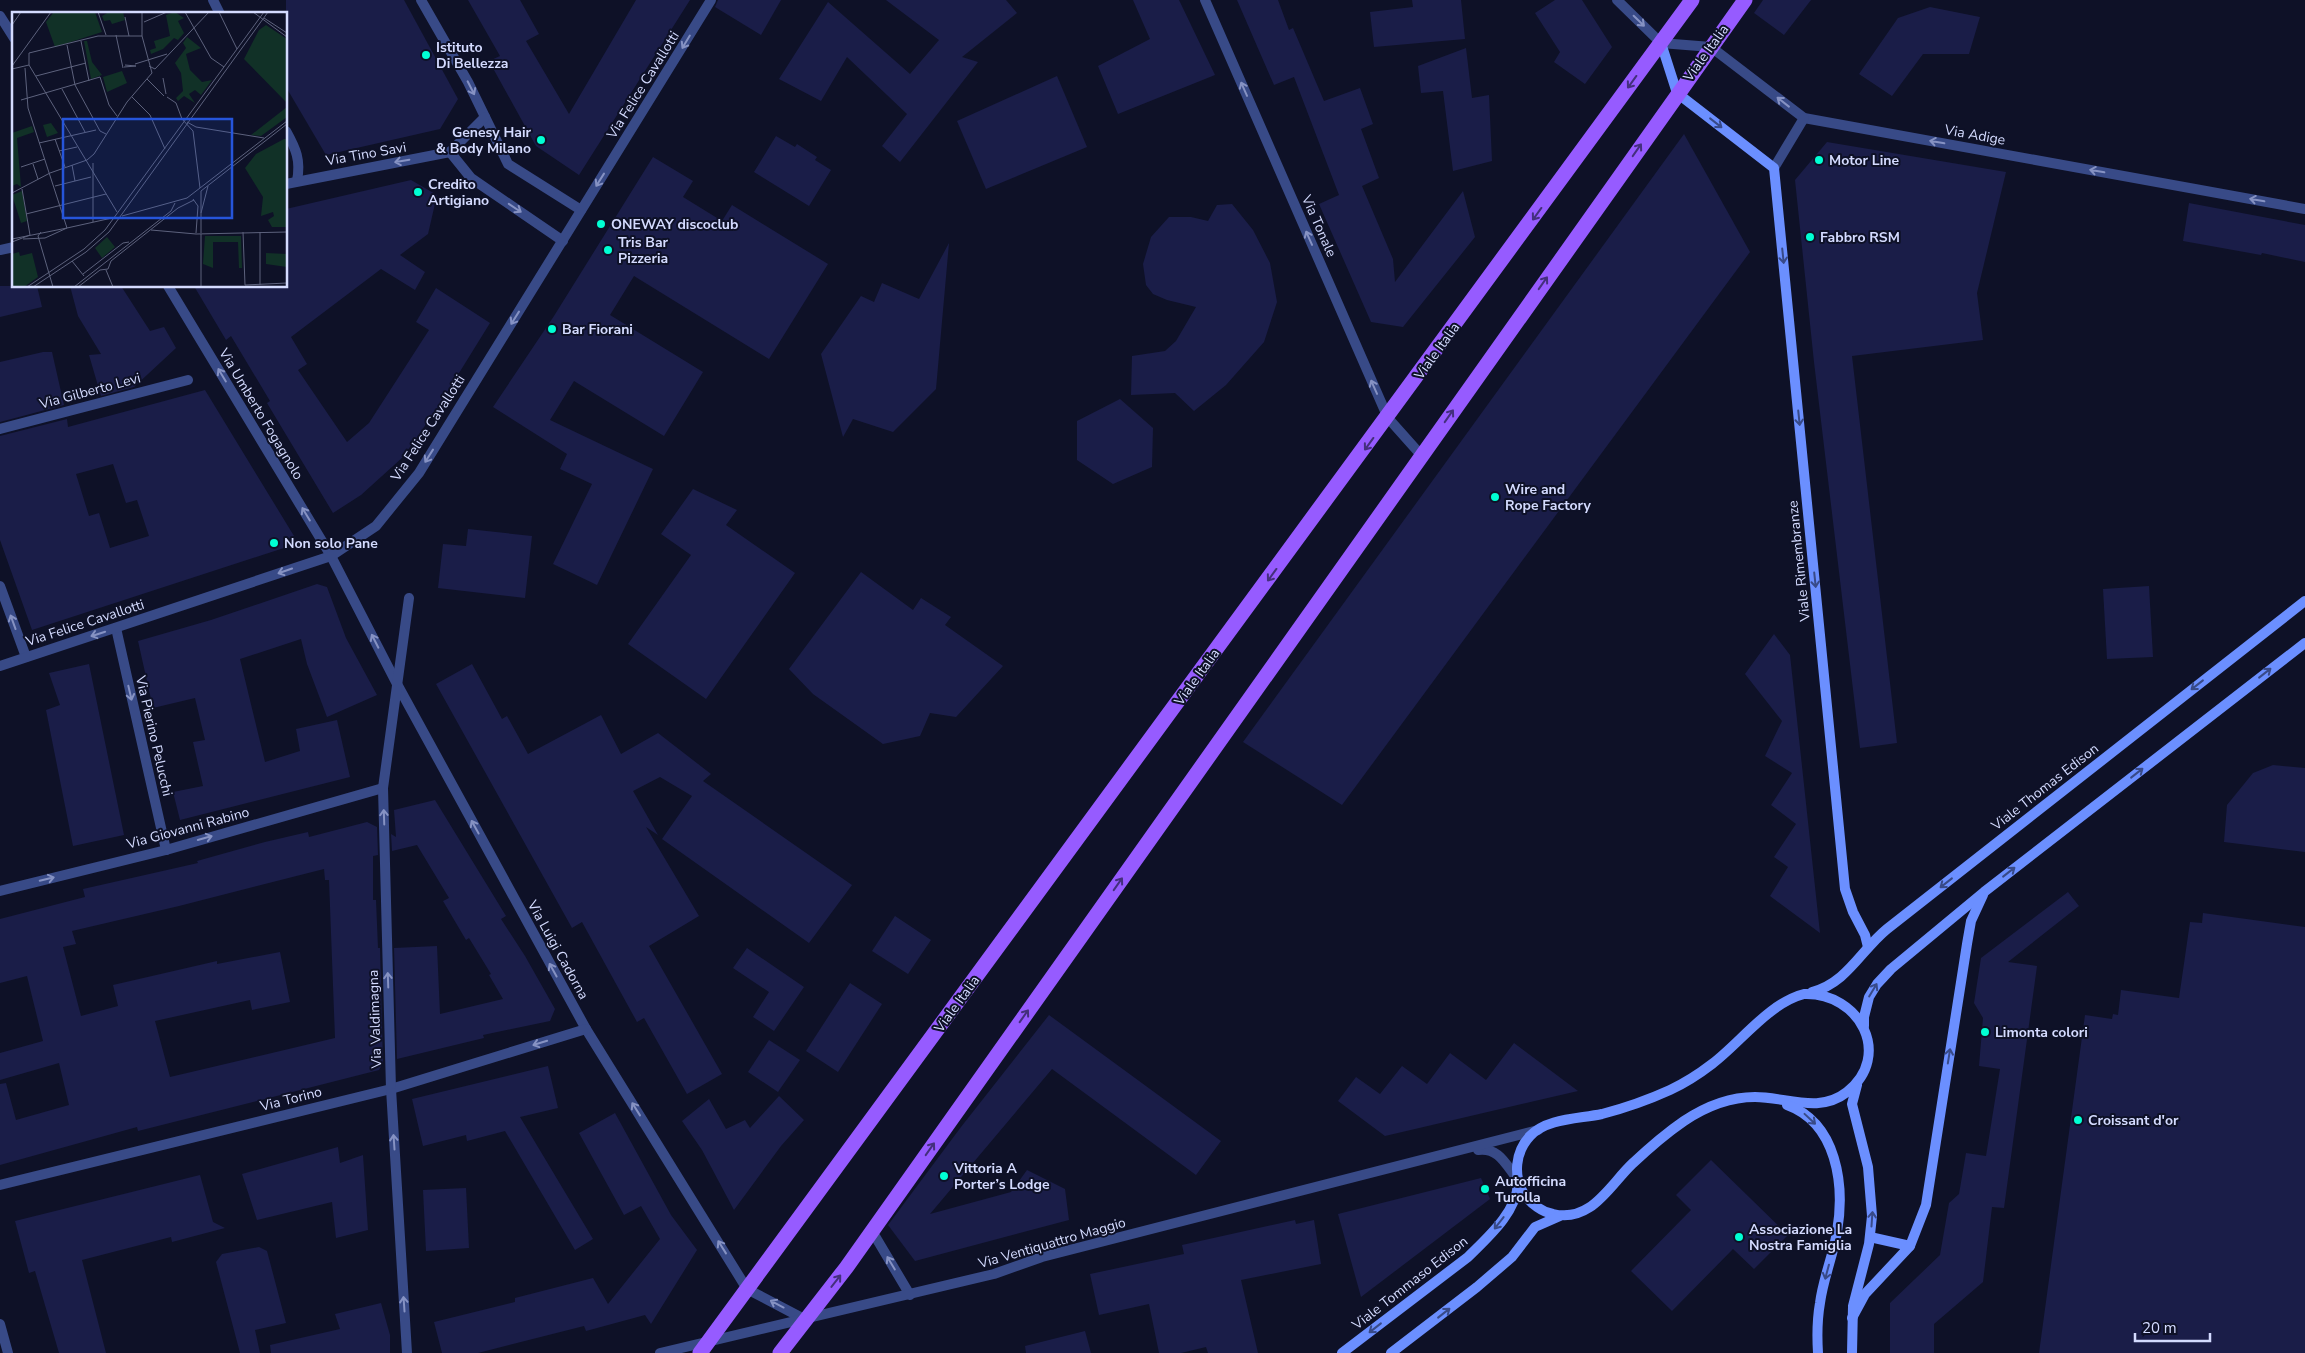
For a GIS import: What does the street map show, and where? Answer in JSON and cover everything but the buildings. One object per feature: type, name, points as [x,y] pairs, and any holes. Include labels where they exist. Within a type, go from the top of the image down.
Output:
[{"type":"main road","name":"Viale Italia","points":[[705,1347],[1388,418],[1692,0]]},
{"type":"main road","name":"Viale Italia","points":[[780,1353],[872,1231],[1677,93],[1745,0]]},
{"type":"street","points":[[213,0],[219,12]]},
{"type":"street","points":[[421,0],[485,117],[508,164],[581,210]]},
{"type":"street","name":"Via Felice Cavallotti","points":[[0,666],[331,556],[376,526],[419,473],[711,0]]},
{"type":"street","name":"Via Tonale","points":[[1205,0],[1388,418],[1421,455]]},
{"type":"street","points":[[1617,0],[1661,43],[1677,93],[1774,168],[1804,118]]},
{"type":"street","points":[[0,16],[12,35]]},
{"type":"street","points":[[1661,43],[1711,47]]},
{"type":"street","name":"Via Adige","points":[[1711,47],[1804,118],[2305,208]]},
{"type":"street","points":[[485,117],[450,152],[471,178],[563,241]]},
{"type":"street","points":[[288,135],[297,151],[300,165],[297,180]]},
{"type":"street","name":"Via Tino Savi","points":[[288,183],[297,180],[450,152]]},
{"type":"street","name":"Viale Rimembranze","points":[[1774,168],[1846,889],[1853,912],[1865,935],[1868,947]]},
{"type":"street","name":"Via Umberto Fogagnolo","points":[[169,288],[331,556]]},
{"type":"street","name":"Via Gilberto Levi","points":[[0,429],[188,380]]},
{"type":"street","name":"Via Luigi Cadorna","points":[[331,556],[397,684],[586,1029],[747,1289]]},
{"type":"street","points":[[0,586],[26,657]]},
{"type":"street","name":"Via Valdimagna","points":[[407,1353],[391,1089],[383,788],[409,598]]},
{"type":"street","name":"Viale Thomas Edison","points":[[1538,1130],[1556,1123],[1627,1107],[1671,1089],[1712,1064],[1785,1001],[1823,989],[1842,977],[1887,928],[2305,602]]},
{"type":"street","name":"Via Pierino Pelucchi","points":[[116,628],[166,850]]},
{"type":"street","points":[[1852,1353],[1852,1318],[1870,1237],[1872,1216],[1871,1182],[1852,1104],[1867,1057],[1863,1021],[1865,1011],[1869,997],[1877,984],[1891,969],[1984,892],[2305,642]]},
{"type":"street","name":"Via Giovanni Rabino","points":[[0,891],[166,850],[383,788]]},
{"type":"street","points":[[1852,1318],[1865,1294],[1910,1246],[1926,1205],[1971,921],[1984,892]]},
{"type":"street","points":[[1804,994],[1825,995],[1844,1003],[1858,1018],[1866,1037]]},
{"type":"street","name":"Via Torino","points":[[0,1185],[391,1089],[586,1029]]},
{"type":"street","points":[[1391,1353],[1512,1257],[1535,1228],[1560,1216],[1581,1213],[1591,1208],[1636,1160],[1685,1121],[1728,1100],[1767,1097],[1805,1104],[1827,1102],[1846,1093],[1860,1077]]},
{"type":"street","points":[[1767,1097],[1798,1109],[1809,1116],[1824,1135],[1836,1165],[1839,1186],[1837,1233],[1820,1302],[1818,1353]]},
{"type":"street","name":"Via Ventiquattro Maggio","points":[[660,1353],[705,1347],[910,1295],[1000,1272],[1042,1257],[1538,1130]]},
{"type":"street","name":"Viale Tommaso Edison","points":[[1342,1353],[1468,1257],[1482,1243],[1515,1202],[1519,1154],[1527,1140],[1538,1130]]},
{"type":"street","name":"Via Ventiquattro Maggio","points":[[1450,1154],[1489,1148],[1499,1155],[1518,1180]]},
{"type":"street","points":[[1518,1180],[1531,1203],[1550,1214],[1560,1216]]},
{"type":"street","points":[[872,1231],[910,1295]]},
{"type":"street","points":[[1870,1237],[1910,1246]]},
{"type":"street","points":[[747,1289],[806,1320]]},
{"type":"street","points":[[0,1324],[8,1353]]},
{"type":"place","name":"Istituto Di Bellezza","points":[[426,55]]},
{"type":"place","name":"Genesy Hair & Body Milano","points":[[541,140]]},
{"type":"place","name":"Motor Line","points":[[1819,160]]},
{"type":"place","name":"Credito Artigiano","points":[[418,192]]},
{"type":"place","name":"ONEWAY discoclub","points":[[601,224]]},
{"type":"place","name":"Fabbro RSM","points":[[1810,237]]},
{"type":"place","name":"Tris Bar Pizzeria","points":[[608,250]]},
{"type":"place","name":"Bar Fiorani","points":[[552,329]]},
{"type":"place","name":"Wire and Rope Factory","points":[[1495,497]]},
{"type":"place","name":"Non solo Pane","points":[[274,543]]},
{"type":"place","name":"Limonta colori","points":[[1985,1032]]},
{"type":"place","name":"Croissant d'or","points":[[2078,1120]]},
{"type":"place","name":"Vittoria A Porter’s Lodge","points":[[944,1176]]},
{"type":"place","name":"Autofficina Turolla","points":[[1485,1189]]},
{"type":"place","name":"Associazione La Nostra Famiglia","points":[[1739,1237]]}]
